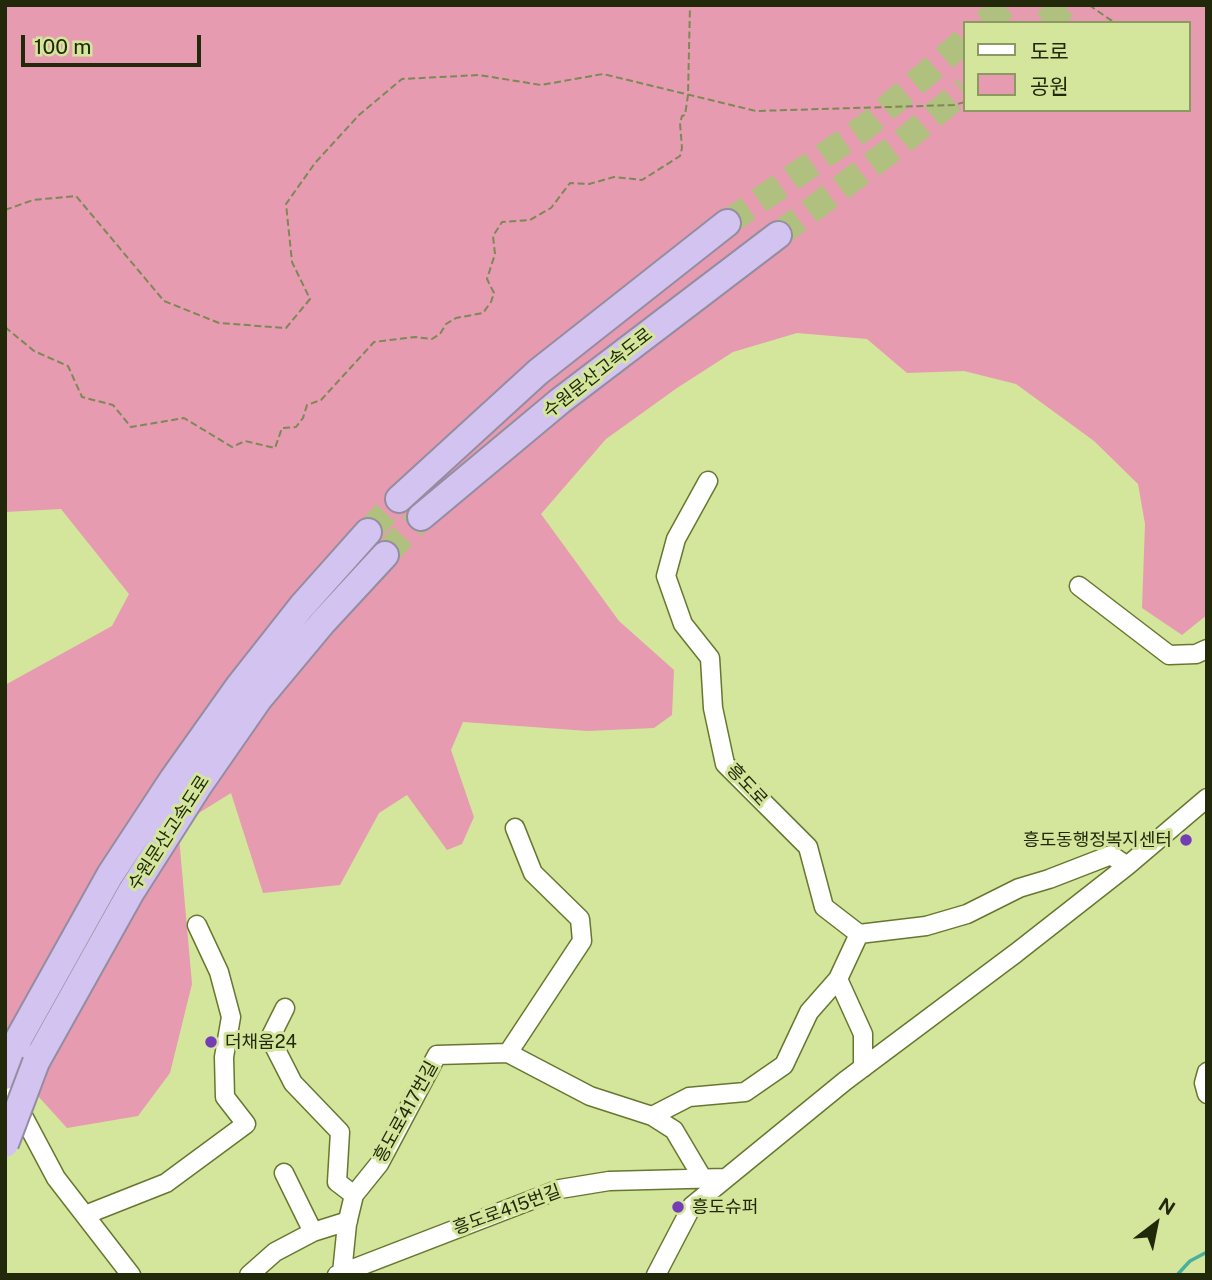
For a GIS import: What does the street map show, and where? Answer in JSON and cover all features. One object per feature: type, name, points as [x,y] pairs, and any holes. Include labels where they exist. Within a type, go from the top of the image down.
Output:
[{"type":"highway","name":"수원문산고속도로","points":[[399,499],[538,372],[727,223]]},
{"type":"highway","name":"수원문산고속도로","points":[[421,517],[560,401],[778,234]]},
{"type":"highway","name":"수원문산고속도로","points":[[5,1076],[19,1038],[110,876],[173,779],[247,676],[302,607],[368,532]]},
{"type":"highway","name":"수원문산고속도로","points":[[5,1144],[36,1062],[131,892],[199,785],[258,700],[323,622],[385,555]]},
{"type":"street","name":"흥도로","points":[[708,481],[676,539],[666,576],[683,624],[710,658],[713,708],[725,764],[808,847],[824,907],[859,934]]},
{"type":"street","points":[[1079,586],[1106,610],[1169,655],[1196,654],[1207,649]]},
{"type":"street","points":[[656,1275],[692,1206],[863,1068],[1127,866],[1207,798]]},
{"type":"street","points":[[508,1053],[582,941],[580,919],[533,873],[515,828]]},
{"type":"street","points":[[652,1116],[689,1097],[745,1092],[784,1065],[809,1012],[838,979],[859,934],[926,926],[967,914],[1019,888],[1111,855],[1127,866]]},
{"type":"street","points":[[85,1215],[166,1183],[246,1124],[225,1097],[224,1057],[230,1017],[219,972],[197,925]]},
{"type":"street","points":[[838,979],[863,1034],[863,1068]]},
{"type":"street","points":[[285,1008],[270,1038],[293,1083],[340,1132],[337,1182],[354,1195]]},
{"type":"street","name":"흥도로417번길","points":[[340,1274],[354,1195],[379,1164],[437,1055],[508,1053],[590,1096],[652,1116],[674,1130],[702,1179]]},
{"type":"street","points":[[1207,1072],[1207,1094]]},
{"type":"street","points":[[5,1082],[56,1178],[131,1275]]},
{"type":"street","points":[[284,1173],[313,1231]]},
{"type":"street","name":"흥도로415번길","points":[[340,1274],[560,1189],[610,1181],[725,1178]]},
{"type":"street","points":[[249,1275],[275,1252],[313,1231],[348,1221]]},
{"type":"path","points":[[5,327],[34,351],[68,366],[82,397],[113,405],[131,426],[184,418],[232,447],[245,441],[275,448],[282,428],[296,427],[303,418],[307,405],[321,400],[374,342],[415,337],[432,339],[456,318],[483,313],[494,293],[487,279],[495,254],[493,236],[502,222],[530,220],[551,208],[570,183],[589,184],[614,177],[642,180],[680,156],[680,123],[685,115],[688,95],[690,5]]},
{"type":"path","points":[[1089,5],[1112,21]]},
{"type":"path","points":[[5,210],[33,200],[76,196],[164,301],[219,323],[286,328],[310,299],[292,262],[286,204],[315,163],[359,115],[402,79],[479,75],[541,85],[603,74],[756,111],[954,105],[964,102]]},
{"type":"green space","points":[[5,5],[1207,5],[1207,615],[1182,635],[1142,608],[1145,524],[1138,484],[1094,441],[1016,384],[964,371],[907,373],[867,339],[797,333],[733,352],[606,439],[541,514],[619,621],[674,670],[672,715],[654,728],[588,731],[463,722],[451,750],[474,817],[462,844],[447,850],[407,795],[379,813],[340,885],[263,893],[231,793],[178,826],[192,984],[170,1073],[138,1116],[67,1128],[8,1063],[5,1054],[5,685],[112,626],[129,594],[61,509],[5,512]]},
{"type":"waterway","points":[[1177,1275],[1190,1261],[1207,1252]]},
{"type":"tunnel","points":[[987,21],[1006,5]]},
{"type":"tunnel","points":[[1047,21],[1066,5]]},
{"type":"tunnel","points":[[727,223],[865,127],[964,41]]},
{"type":"tunnel","points":[[778,235],[902,142],[964,90]]},
{"type":"tunnel","points":[[368,532],[399,499]]},
{"type":"tunnel","points":[[385,555],[421,517]]},
{"type":"place","name":"흥도동행정복지센터","points":[[1186,840]]},
{"type":"place","name":"더채움24","points":[[211,1042]]},
{"type":"place","name":"흥도슈퍼","points":[[678,1207]]}]
